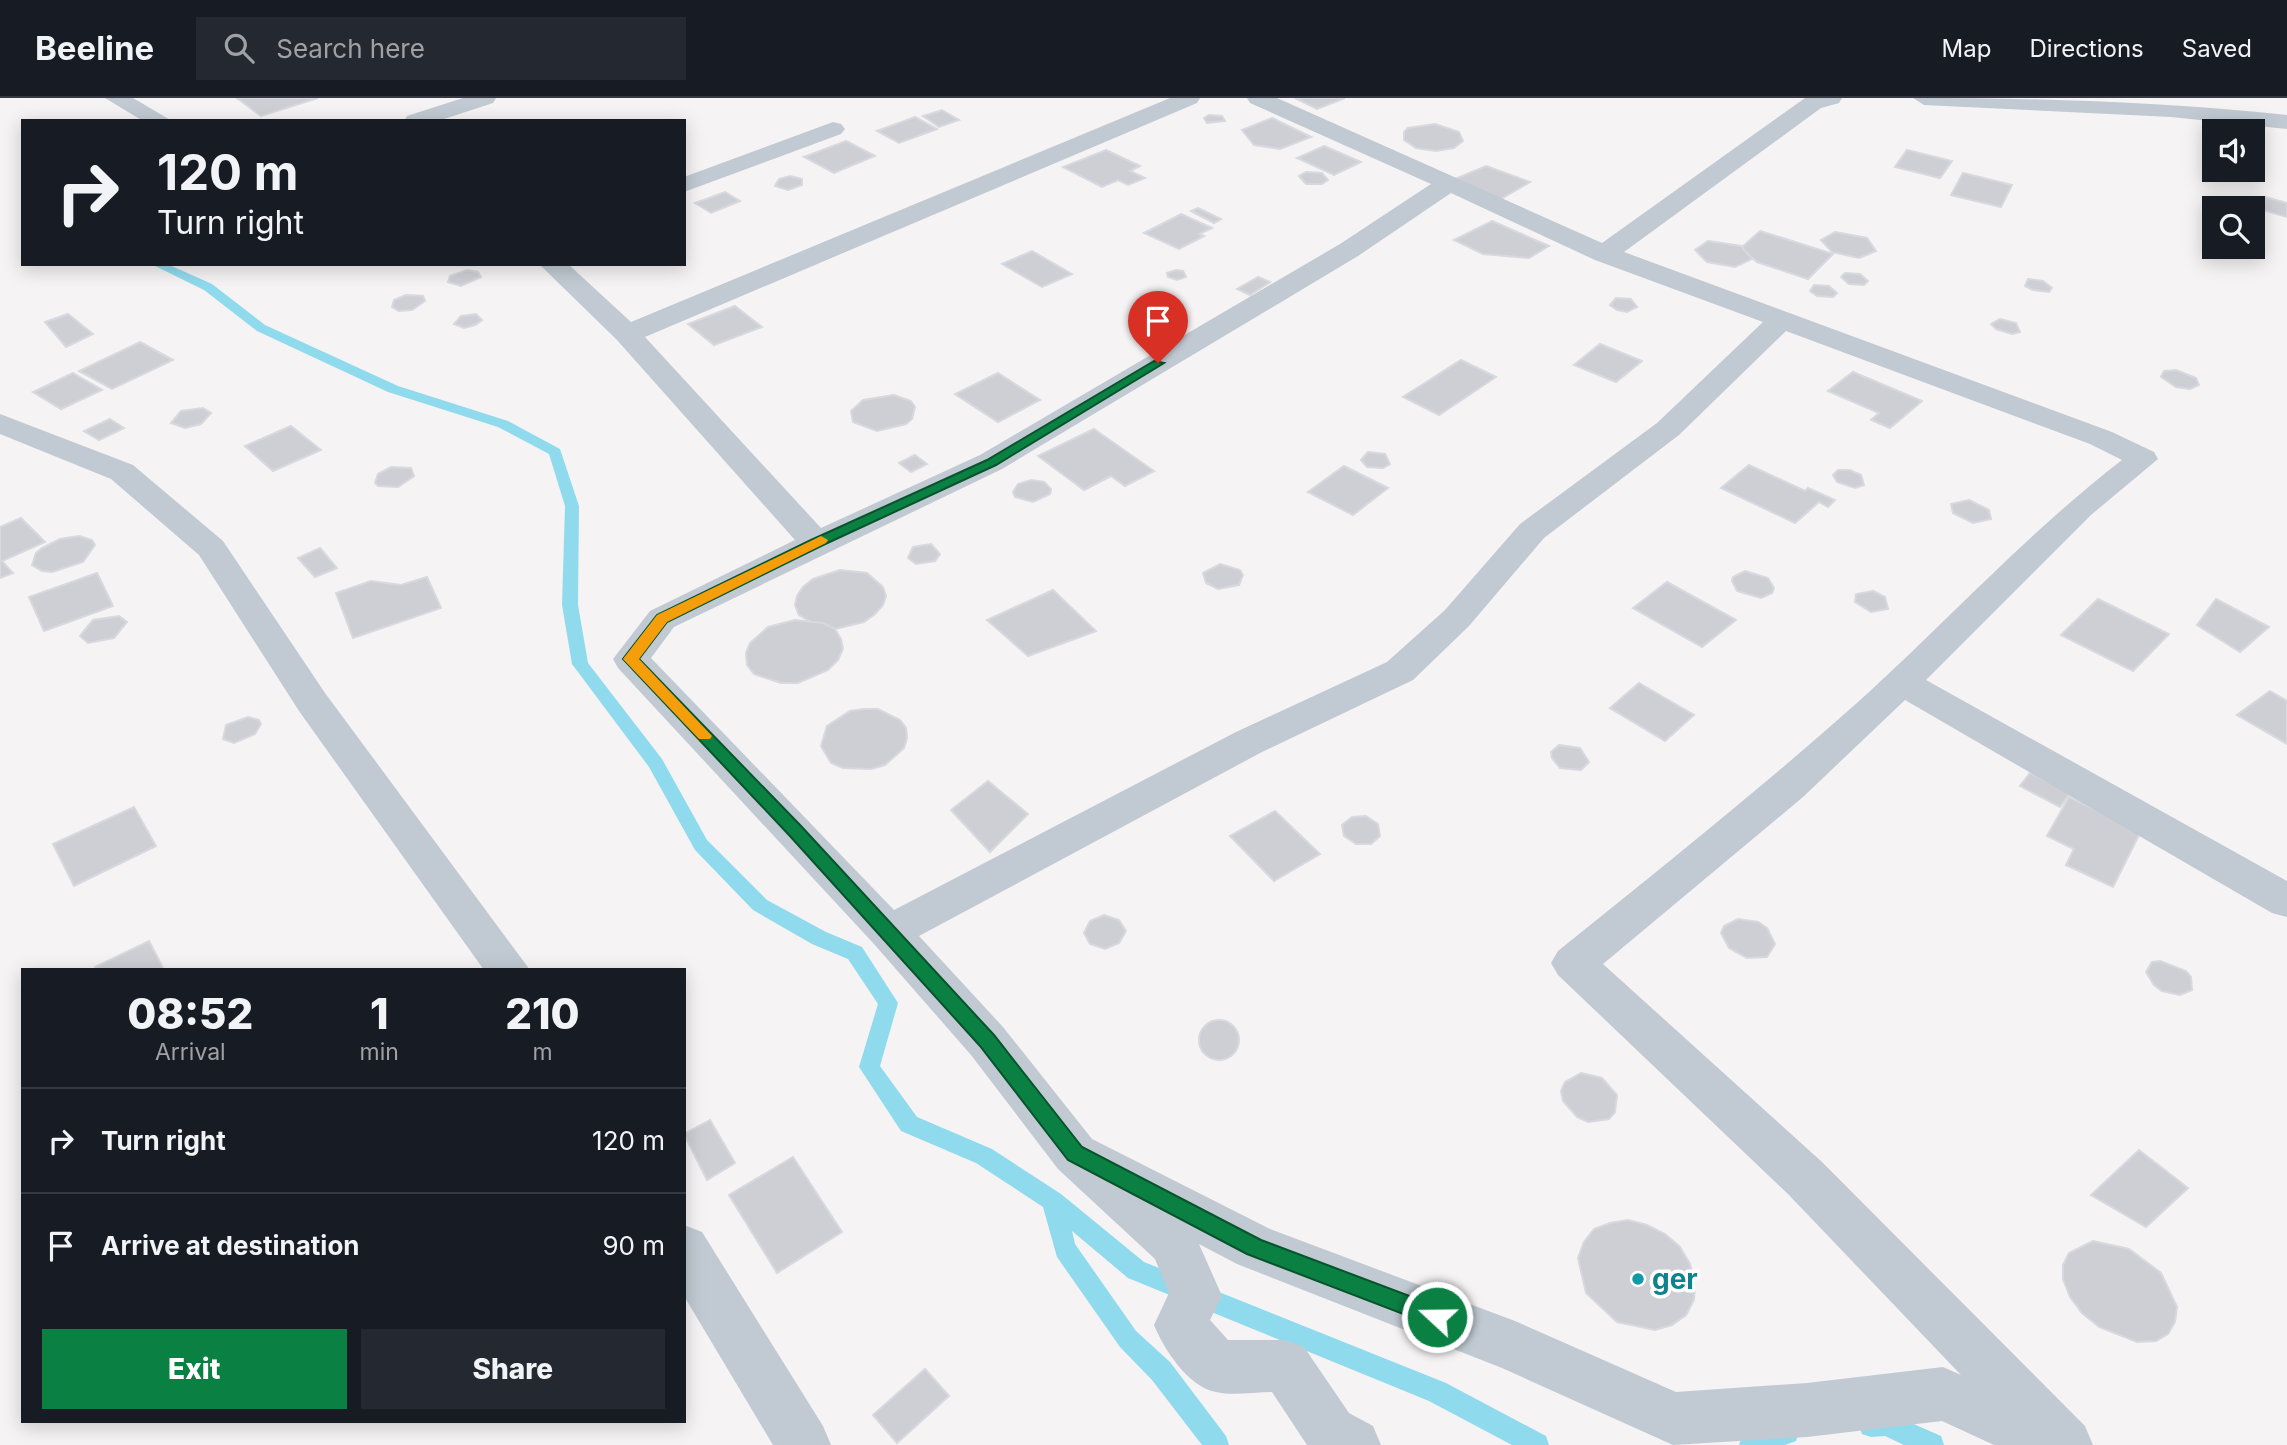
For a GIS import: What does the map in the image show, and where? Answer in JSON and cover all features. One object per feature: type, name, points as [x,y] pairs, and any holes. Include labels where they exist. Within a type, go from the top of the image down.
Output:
[{"type":"street","points":[[117,98],[156,119]]},
{"type":"street","points":[[421,119],[485,98]]},
{"type":"street","points":[[627,334],[1189,98]]},
{"type":"street","points":[[1258,98],[1604,254],[2101,438],[2143,459],[2080,508],[1902,682],[1789,787],[1573,963],[1805,1178],[2066,1445]]},
{"type":"street","points":[[1604,254],[1695,191],[1813,103],[1831,98]]},
{"type":"street","points":[[1924,98],[2171,110],[2287,122]]},
{"type":"street","points":[[686,184],[833,128]]},
{"type":"street","points":[[1354,1445],[1330,1432],[1286,1366],[1216,1366],[1180,1325],[1196,1296],[1174,1242],[1075,1154],[987,1041],[889,932],[631,659],[662,619],[816,543],[991,462],[1349,250],[1449,183]]},
{"type":"street","points":[[554,266],[627,334],[816,543]]},
{"type":"street","points":[[889,932],[1249,742],[1399,671],[1457,618],[1532,531],[1668,429],[1781,321]]},
{"type":"street","points":[[0,423],[122,472],[211,548],[312,702],[508,968]]},
{"type":"street","points":[[1902,682],[2287,901]]},
{"type":"street","points":[[1075,1154],[1255,1247],[1515,1347],[1675,1419],[1807,1410],[1943,1394],[2057,1445]]},
{"type":"street","points":[[686,1252],[804,1445]]},
{"type":"building","points":[[237,98],[318,98],[261,116]]},
{"type":"building","points":[[1295,98],[1345,98],[1317,109]]},
{"type":"building","points":[[942,110],[959,120],[939,127],[923,116]]},
{"type":"building","points":[[1209,115],[1222,116],[1225,121],[1207,123],[1204,118]]},
{"type":"building","points":[[915,117],[937,129],[899,143],[877,131]]},
{"type":"building","points":[[1272,118],[1311,137],[1280,149],[1254,145],[1242,130]]},
{"type":"building","points":[[1435,124],[1459,132],[1463,141],[1454,148],[1436,151],[1416,148],[1404,140],[1404,132],[1408,128]]},
{"type":"building","points":[[846,141],[875,156],[834,173],[804,157]]},
{"type":"building","points":[[1324,146],[1361,162],[1334,175],[1297,158]]},
{"type":"building","points":[[1106,150],[1140,166],[1130,171],[1145,178],[1128,185],[1118,180],[1102,187],[1063,167]]},
{"type":"building","points":[[1907,150],[1952,161],[1940,178],[1895,167]]},
{"type":"building","points":[[1486,166],[1530,182],[1499,200],[1455,179]]},
{"type":"building","points":[[1306,172],[1322,173],[1328,180],[1322,184],[1306,184],[1299,176]]},
{"type":"building","points":[[1963,173],[2012,185],[2001,207],[1951,195]]},
{"type":"building","points":[[790,176],[802,179],[802,185],[788,190],[775,186],[779,179]]},
{"type":"building","points":[[725,192],[740,201],[711,213],[695,203]]},
{"type":"building","points":[[2265,197],[2287,203],[2287,217],[2265,211]]},
{"type":"building","points":[[1198,208],[1221,219],[1214,223],[1191,211]]},
{"type":"building","points":[[1181,214],[1212,228],[1199,234],[1204,236],[1179,249],[1144,233]]},
{"type":"building","points":[[1492,221],[1549,246],[1529,258],[1483,254],[1454,240]]},
{"type":"building","points":[[1760,231],[1833,254],[1808,279],[1757,262],[1741,248]]},
{"type":"building","points":[[1835,232],[1867,238],[1876,251],[1859,258],[1832,252],[1821,240]]},
{"type":"building","points":[[1708,241],[1741,246],[1752,259],[1735,267],[1707,262],[1695,250]]},
{"type":"building","points":[[1032,251],[1072,274],[1042,287],[1002,264]]},
{"type":"building","points":[[467,270],[478,272],[481,277],[461,286],[448,282],[450,276]]},
{"type":"building","points":[[1183,271],[1186,277],[1177,280],[1168,277],[1167,273]]},
{"type":"building","points":[[1845,273],[1860,274],[1868,281],[1864,285],[1849,284],[1841,277]]},
{"type":"building","points":[[1258,277],[1270,282],[1250,295],[1237,289]]},
{"type":"building","points":[[2028,279],[2043,281],[2052,288],[2049,292],[2033,290],[2025,286]]},
{"type":"building","points":[[1814,285],[1829,286],[1837,293],[1833,297],[1817,296],[1810,291]]},
{"type":"building","points":[[406,295],[423,296],[425,301],[412,310],[399,311],[392,307],[394,300]]},
{"type":"building","points":[[1616,298],[1631,299],[1637,307],[1627,312],[1617,310],[1610,305]]},
{"type":"building","points":[[735,306],[762,327],[714,345],[688,324]]},
{"type":"building","points":[[68,314],[93,334],[66,347],[45,322]]},
{"type":"building","points":[[476,314],[482,320],[475,325],[464,328],[454,324],[461,316]]},
{"type":"building","points":[[2000,319],[2016,323],[2020,332],[2012,334],[1996,329],[1991,324]]},
{"type":"building","points":[[140,342],[173,360],[112,389],[79,371]]},
{"type":"building","points":[[1600,344],[1642,361],[1616,382],[1574,365]]},
{"type":"building","points":[[1461,360],[1496,377],[1439,415],[1403,397]]},
{"type":"building","points":[[2176,370],[2196,378],[2199,385],[2190,389],[2176,387],[2161,377],[2164,371]]},
{"type":"building","points":[[1853,372],[1922,401],[1890,428],[1871,420],[1879,413],[1828,391]]},
{"type":"building","points":[[73,373],[102,390],[61,409],[33,392]]},
{"type":"building","points":[[998,373],[1040,400],[998,422],[955,394]]},
{"type":"building","points":[[894,395],[911,401],[915,407],[912,419],[906,424],[877,431],[853,422],[851,411],[863,400]]},
{"type":"building","points":[[203,408],[211,413],[201,424],[185,428],[171,423],[181,411]]},
{"type":"building","points":[[110,419],[124,428],[99,440],[84,431]]},
{"type":"building","points":[[291,426],[321,450],[273,471],[245,446]]},
{"type":"building","points":[[1094,429],[1154,471],[1125,486],[1111,476],[1084,490],[1038,456]]},
{"type":"building","points":[[1368,452],[1385,454],[1390,464],[1383,468],[1367,467],[1361,460]]},
{"type":"building","points":[[915,455],[927,464],[911,472],[899,463]]},
{"type":"building","points":[[1749,465],[1805,491],[1808,488],[1835,500],[1828,507],[1819,502],[1795,523],[1721,488]]},
{"type":"building","points":[[1344,466],[1388,488],[1353,515],[1308,492]]},
{"type":"building","points":[[391,467],[411,468],[414,476],[398,487],[378,486],[375,483],[378,474]]},
{"type":"building","points":[[1838,470],[1850,470],[1861,475],[1864,485],[1855,488],[1837,482],[1833,475]]},
{"type":"building","points":[[1031,480],[1044,482],[1051,489],[1050,494],[1033,502],[1015,497],[1013,492],[1018,484]]},
{"type":"building","points":[[1969,500],[1989,510],[1991,519],[1973,523],[1953,513],[1951,504]]},
{"type":"building","points":[[21,518],[45,542],[2,561],[13,573],[0,578],[0,527]]},
{"type":"building","points":[[79,536],[92,540],[95,545],[83,562],[52,572],[42,571],[32,565],[36,553],[42,548],[60,539]]},
{"type":"building","points":[[931,544],[940,554],[935,561],[916,564],[908,558],[913,547]]},
{"type":"building","points":[[320,548],[337,568],[315,577],[298,558]]},
{"type":"building","points":[[1220,564],[1240,570],[1243,575],[1239,585],[1218,589],[1206,583],[1203,573]]},
{"type":"building","points":[[840,570],[867,573],[883,587],[886,596],[883,605],[875,614],[864,622],[835,629],[820,627],[799,615],[795,605],[803,587],[813,579]]},
{"type":"building","points":[[1745,571],[1768,578],[1774,588],[1772,593],[1761,598],[1737,591],[1733,577]]},
{"type":"building","points":[[97,573],[113,606],[44,631],[29,597]]},
{"type":"building","points":[[427,577],[441,608],[353,638],[336,593],[371,581],[401,585]]},
{"type":"building","points":[[1667,582],[1736,620],[1702,647],[1633,608]]},
{"type":"building","points":[[1053,590],[1096,631],[1028,656],[987,620]]},
{"type":"building","points":[[1873,591],[1885,597],[1888,609],[1871,612],[1855,602],[1856,594]]},
{"type":"building","points":[[2098,599],[2169,634],[2133,671],[2061,635]]},
{"type":"building","points":[[2216,599],[2269,627],[2240,652],[2197,625]]},
{"type":"building","points":[[119,616],[127,622],[114,638],[88,643],[80,636],[93,620]]},
{"type":"building","points":[[795,620],[823,623],[835,629],[843,649],[838,660],[828,670],[798,683],[781,683],[754,674],[747,665],[746,653],[750,643],[768,627]]},
{"type":"building","points":[[1639,683],[1694,715],[1665,741],[1610,708]]},
{"type":"building","points":[[2270,691],[2287,701],[2287,744],[2237,715]]},
{"type":"building","points":[[878,709],[900,720],[906,728],[904,748],[885,765],[871,769],[843,768],[831,763],[821,746],[827,726],[850,711]]},
{"type":"building","points":[[248,717],[259,720],[261,724],[255,734],[234,743],[223,739],[226,725]]},
{"type":"building","points":[[1559,745],[1580,748],[1589,762],[1581,770],[1560,768],[1551,752]]},
{"type":"building","points":[[2030,773],[2070,793],[2060,807],[2020,786]]},
{"type":"building","points":[[988,781],[1028,814],[990,852],[951,810]]},
{"type":"building","points":[[2069,797],[2141,831],[2113,887],[2066,865],[2074,849],[2047,836]]},
{"type":"building","points":[[134,807],[156,846],[74,886],[53,844]]},
{"type":"building","points":[[1275,811],[1320,854],[1274,881],[1230,836]]},
{"type":"building","points":[[1366,816],[1378,824],[1380,836],[1371,844],[1356,844],[1344,836],[1342,825],[1352,817]]},
{"type":"building","points":[[1104,915],[1119,920],[1126,931],[1119,943],[1105,949],[1090,944],[1084,933],[1090,921]]},
{"type":"building","points":[[1738,919],[1758,922],[1767,928],[1775,944],[1767,957],[1747,958],[1729,948],[1721,933],[1724,926]]},
{"type":"building","points":[[149,941],[163,968],[95,968]]},
{"type":"building","points":[[2160,961],[2186,971],[2191,977],[2192,990],[2180,995],[2162,991],[2154,985],[2146,972],[2152,962]]},
{"type":"building","points":[[1219,1020],[1233,1026],[1239,1040],[1233,1054],[1219,1060],[1205,1054],[1199,1040],[1205,1026]]},
{"type":"building","points":[[1581,1073],[1602,1078],[1617,1095],[1615,1112],[1609,1119],[1588,1122],[1577,1117],[1563,1101],[1561,1091],[1565,1082]]},
{"type":"building","points":[[710,1120],[735,1163],[707,1180],[686,1133]]},
{"type":"building","points":[[2139,1150],[2188,1188],[2146,1227],[2091,1195]]},
{"type":"building","points":[[793,1157],[842,1232],[777,1273],[729,1195]]},
{"type":"building","name":"ger","points":[[1628,1220],[1665,1234],[1680,1247],[1690,1264],[1695,1283],[1694,1300],[1686,1315],[1672,1325],[1655,1330],[1617,1322],[1586,1293],[1578,1258],[1584,1242],[1594,1229]]},
{"type":"building","points":[[2093,1241],[2129,1249],[2161,1273],[2177,1307],[2175,1322],[2168,1334],[2156,1341],[2137,1342],[2099,1327],[2082,1313],[2070,1297],[2063,1279],[2063,1265],[2069,1253]]},
{"type":"building","points":[[925,1369],[949,1396],[897,1443],[873,1415]]},
{"type":"waterway","points":[[161,266],[208,287],[261,328],[393,389],[503,424],[555,452],[572,506],[570,605],[580,664],[656,763],[701,845],[760,905],[819,938],[855,953],[888,1003],[869,1067],[909,1124],[984,1156],[1053,1201]]},
{"type":"waterway","points":[[1053,1201],[1136,1270],[1437,1392],[1537,1445]]},
{"type":"waterway","points":[[1053,1201],[1065,1249],[1128,1339],[1161,1371],[1217,1445]]},
{"type":"waterway","points":[[1871,1425],[1886,1424],[1932,1445]]},
{"type":"waterway","points":[[1751,1445],[1787,1432]]},
{"type":"slow traffic","points":[[704,736],[631,659],[662,619],[821,540]]},
{"type":"place","name":"ger","points":[[1638,1279]]},
{"type":"route","points":[[1158,363],[991,462],[816,543],[662,619],[631,659],[795,831],[987,1041],[1075,1154],[1255,1247],[1437,1317]]}]
